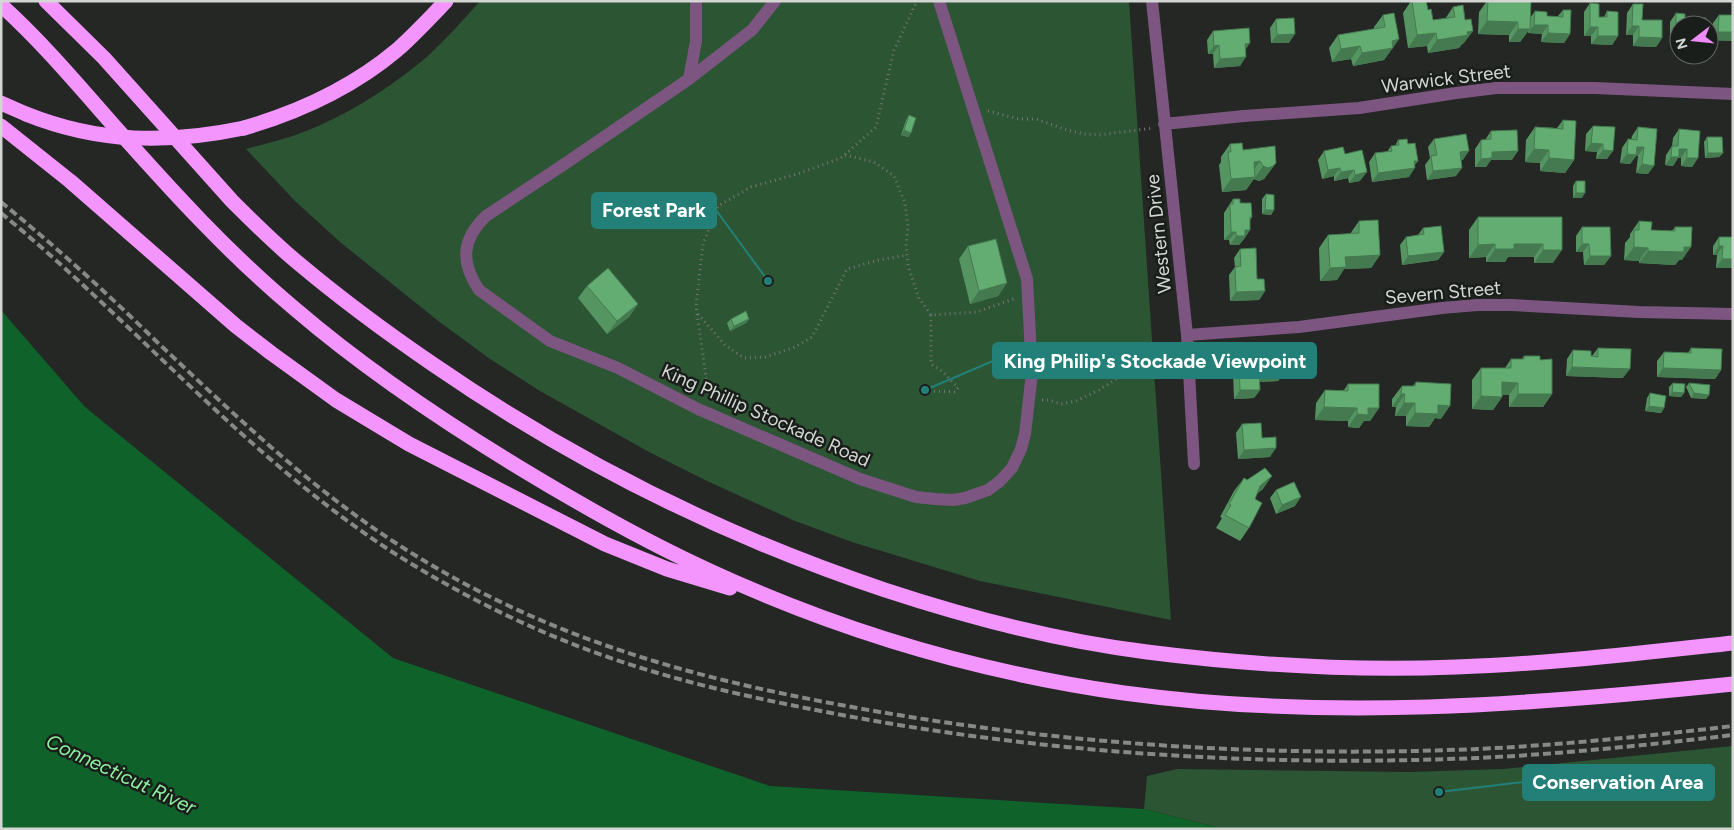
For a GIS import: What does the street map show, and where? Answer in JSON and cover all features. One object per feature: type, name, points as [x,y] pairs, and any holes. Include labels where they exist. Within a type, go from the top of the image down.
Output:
[{"type":"highway","points":[[46,1],[104,58],[248,217],[296,262],[367,317],[465,386],[568,451],[676,506],[789,556],[965,615],[1028,631],[1143,652],[1200,658],[1328,666],[1456,667],[1576,659],[1733,643]]},
{"type":"highway","points":[[1,103],[26,114],[77,131],[127,138],[186,137],[244,128],[306,106],[363,75],[396,50],[446,1]]},
{"type":"highway","points":[[1,5],[48,51],[163,181],[225,246],[293,308],[348,352],[440,418],[544,483],[653,544],[767,596],[834,621],[954,659],[1067,684],[1188,700],[1313,708],[1437,708],[1560,701],[1733,684]]},
{"type":"highway","points":[[1,126],[70,181],[253,339],[311,383],[360,415],[409,444],[634,557],[701,580],[767,596]]},
{"type":"street","points":[[690,79],[696,41],[696,1]]},
{"type":"street","name":"King Phillip Stockade Road","points":[[776,1],[752,30],[690,79],[486,216],[472,232],[467,243],[465,253],[470,273],[479,290],[550,341],[618,368],[711,415],[860,479],[916,497],[953,500],[977,495],[988,490],[1012,468],[1024,441],[1032,373],[1026,279],[939,1]]},
{"type":"street","name":"Western Drive","points":[[1152,1],[1187,335],[1194,464]]},
{"type":"street","name":"Warwick Street","points":[[1164,124],[1359,108],[1496,88],[1595,88],[1733,94]]},
{"type":"street","name":"Severn Street","points":[[1187,335],[1299,327],[1442,308],[1486,305],[1733,314]]},
{"type":"path","points":[[711,415],[696,306],[703,244],[718,206],[751,187],[797,174],[841,158],[876,126],[894,50],[917,1]]},
{"type":"path","points":[[973,108],[999,112],[1019,119],[1036,119],[1067,130],[1099,136],[1148,129],[1164,124]]},
{"type":"path","points":[[845,155],[874,162],[894,176],[905,203],[908,227],[906,244],[908,266],[919,298],[931,315],[931,364],[943,372],[958,388],[955,392],[929,391]]},
{"type":"path","points":[[697,313],[725,344],[744,358],[765,357],[794,348],[812,337],[846,269],[907,255]]},
{"type":"path","points":[[931,315],[977,312],[1012,298],[1027,296]]},
{"type":"path","points":[[1029,400],[1049,400],[1061,404],[1076,401],[1099,390],[1121,376],[1162,365],[1188,352]]},
{"type":"shaded area","points":[[480,1],[1129,1],[1171,620],[980,581],[852,542],[795,521],[649,452],[540,391],[490,359],[437,320],[340,242],[295,201],[246,149],[287,138],[311,129],[343,114],[374,96],[430,54],[450,35]]},
{"type":"shaded area","points":[[1733,746],[1733,829],[1224,829],[1144,809],[1147,776],[1177,769],[1409,772],[1503,769]]},
{"type":"water","name":"Connecticut River","points":[[1,310],[85,407],[393,658],[770,786],[1144,809],[1224,829],[1,829]]},
{"type":"building","points":[[1412,1],[1426,1],[1428,10],[1431,9],[1433,20],[1455,17],[1453,7],[1463,5],[1465,20],[1471,19],[1473,31],[1467,32],[1468,35],[1437,40],[1436,33],[1417,35]]},
{"type":"building","points":[[1488,1],[1531,1],[1530,29],[1518,29],[1518,22],[1487,21]]},
{"type":"building","points":[[1590,3],[1599,4],[1599,17],[1607,17],[1607,11],[1618,12],[1618,36],[1598,36],[1598,27],[1590,27]]},
{"type":"building","points":[[1633,4],[1643,4],[1642,20],[1662,20],[1662,38],[1639,37],[1639,26],[1632,26]]},
{"type":"building","points":[[1563,10],[1571,10],[1570,34],[1548,33],[1548,25],[1534,25],[1535,11],[1547,12],[1547,16],[1563,17]]},
{"type":"building","points":[[1394,13],[1399,39],[1392,41],[1393,48],[1362,53],[1360,46],[1341,49],[1338,35],[1385,27],[1383,15]]},
{"type":"building","points":[[1719,15],[1733,15],[1733,32],[1719,32]]},
{"type":"building","points":[[1294,18],[1295,34],[1277,35],[1276,19]]},
{"type":"building","points":[[1249,28],[1250,43],[1245,44],[1246,57],[1220,59],[1219,45],[1214,46],[1213,31]]},
{"type":"building","points":[[909,115],[916,118],[911,133],[904,130]]},
{"type":"building","points":[[1563,120],[1576,121],[1574,160],[1549,158],[1549,150],[1534,149],[1535,127],[1563,129]]},
{"type":"building","points":[[1593,126],[1615,127],[1613,151],[1603,150],[1603,144],[1591,143]]},
{"type":"building","points":[[1638,127],[1657,129],[1654,166],[1642,164],[1644,147],[1637,147],[1636,155],[1627,154],[1628,139],[1637,140]]},
{"type":"building","points":[[1679,129],[1700,131],[1698,158],[1687,158],[1687,149],[1679,149],[1679,157],[1671,157],[1672,146],[1678,146]]},
{"type":"building","points":[[1517,130],[1518,151],[1492,152],[1492,158],[1481,159],[1481,140],[1491,139],[1491,131]]},
{"type":"building","points":[[1466,134],[1469,151],[1460,152],[1462,168],[1433,171],[1431,156],[1437,155],[1434,139]]},
{"type":"building","points":[[1707,137],[1722,137],[1723,153],[1708,153]]},
{"type":"building","points":[[1407,139],[1408,144],[1415,143],[1418,161],[1414,161],[1415,168],[1378,173],[1375,153],[1392,151],[1391,146],[1399,145],[1398,140]]},
{"type":"building","points":[[1242,143],[1243,150],[1275,146],[1276,163],[1268,168],[1263,166],[1260,161],[1254,162],[1255,177],[1231,179],[1228,152],[1231,152],[1230,144]]},
{"type":"building","points":[[1343,147],[1345,154],[1362,150],[1367,172],[1355,175],[1354,170],[1341,172],[1340,168],[1328,170],[1324,151]]},
{"type":"building","points":[[1576,181],[1585,181],[1585,193],[1576,193]]},
{"type":"building","points":[[1266,194],[1274,195],[1274,210],[1265,210]]},
{"type":"building","points":[[1233,199],[1240,199],[1240,203],[1251,203],[1252,217],[1250,217],[1250,230],[1245,230],[1245,236],[1236,236],[1236,232],[1231,232],[1230,204],[1233,204]]},
{"type":"building","points":[[1478,217],[1562,217],[1562,250],[1543,250],[1543,244],[1514,244],[1514,249],[1495,249],[1495,244],[1478,245]]},
{"type":"building","points":[[1378,220],[1380,255],[1345,257],[1346,267],[1330,268],[1328,235],[1359,233],[1359,221]]},
{"type":"building","points":[[1639,221],[1652,222],[1651,230],[1675,231],[1675,227],[1692,227],[1691,247],[1684,247],[1684,252],[1648,251],[1648,248],[1634,247],[1634,230],[1639,230]]},
{"type":"building","points":[[1441,226],[1444,252],[1408,256],[1406,237],[1424,234],[1423,228]]},
{"type":"building","points":[[1582,227],[1610,227],[1611,256],[1590,256],[1589,244],[1582,244]]},
{"type":"building","points":[[1719,237],[1733,237],[1733,259],[1722,259],[1723,246],[1719,246]]},
{"type":"building","points":[[996,239],[1007,283],[979,291],[968,246]]},
{"type":"building","points":[[1256,248],[1257,279],[1264,279],[1265,291],[1236,292],[1235,267],[1241,266],[1240,249]]},
{"type":"building","points":[[608,268],[638,304],[617,321],[587,286]]},
{"type":"building","points":[[746,311],[749,319],[734,326],[731,319]]},
{"type":"building","points":[[1598,348],[1631,349],[1630,369],[1572,367],[1573,350],[1591,351],[1591,356],[1598,357]]},
{"type":"building","points":[[1691,348],[1722,349],[1721,370],[1663,368],[1664,352],[1691,353]]},
{"type":"building","points":[[1283,350],[1284,373],[1265,373],[1265,369],[1259,369],[1260,390],[1240,390],[1239,363],[1264,362],[1263,351]]},
{"type":"building","points":[[1524,356],[1540,356],[1540,360],[1552,359],[1552,394],[1518,394],[1518,383],[1502,382],[1502,397],[1481,396],[1481,368],[1511,368],[1511,359],[1524,359]]},
{"type":"building","points":[[1416,382],[1451,384],[1450,406],[1438,405],[1438,414],[1415,413],[1415,403],[1404,403],[1405,394],[1401,394],[1402,386],[1415,386]]},
{"type":"building","points":[[1673,383],[1685,384],[1684,393],[1672,392]]},
{"type":"building","points":[[1689,383],[1710,385],[1709,395],[1694,393]]},
{"type":"building","points":[[1348,384],[1379,384],[1379,408],[1368,408],[1368,415],[1357,414],[1357,408],[1324,407],[1325,390],[1348,391]]},
{"type":"building","points":[[1650,393],[1666,396],[1664,408],[1649,406]]},
{"type":"building","points":[[1261,423],[1262,438],[1276,437],[1276,448],[1244,450],[1242,424]]},
{"type":"building","points":[[1265,468],[1272,476],[1260,486],[1255,499],[1262,503],[1249,528],[1225,515],[1244,478],[1247,480]]},
{"type":"building","points":[[1294,482],[1301,497],[1282,505],[1276,490]]},
{"type":"railway","points":[[1,202],[80,270],[276,452],[339,503],[371,526],[405,549],[509,606],[562,629],[670,666],[783,694],[920,718],[999,730],[1158,745],[1317,751],[1477,749],[1605,740],[1733,726]]},
{"type":"railway","points":[[1,213],[99,300],[243,435],[292,478],[343,518],[397,555],[454,589],[545,633],[638,667],[688,682],[765,700],[920,728],[1078,748],[1238,759],[1318,761],[1477,758],[1605,749],[1733,735]]},
{"type":"place","name":"Forest Park","points":[[768,281]]},
{"type":"place","name":"King Philip's Stockade Viewpoint","points":[[925,390]]},
{"type":"place","name":"Conservation Area","points":[[1439,792]]}]
